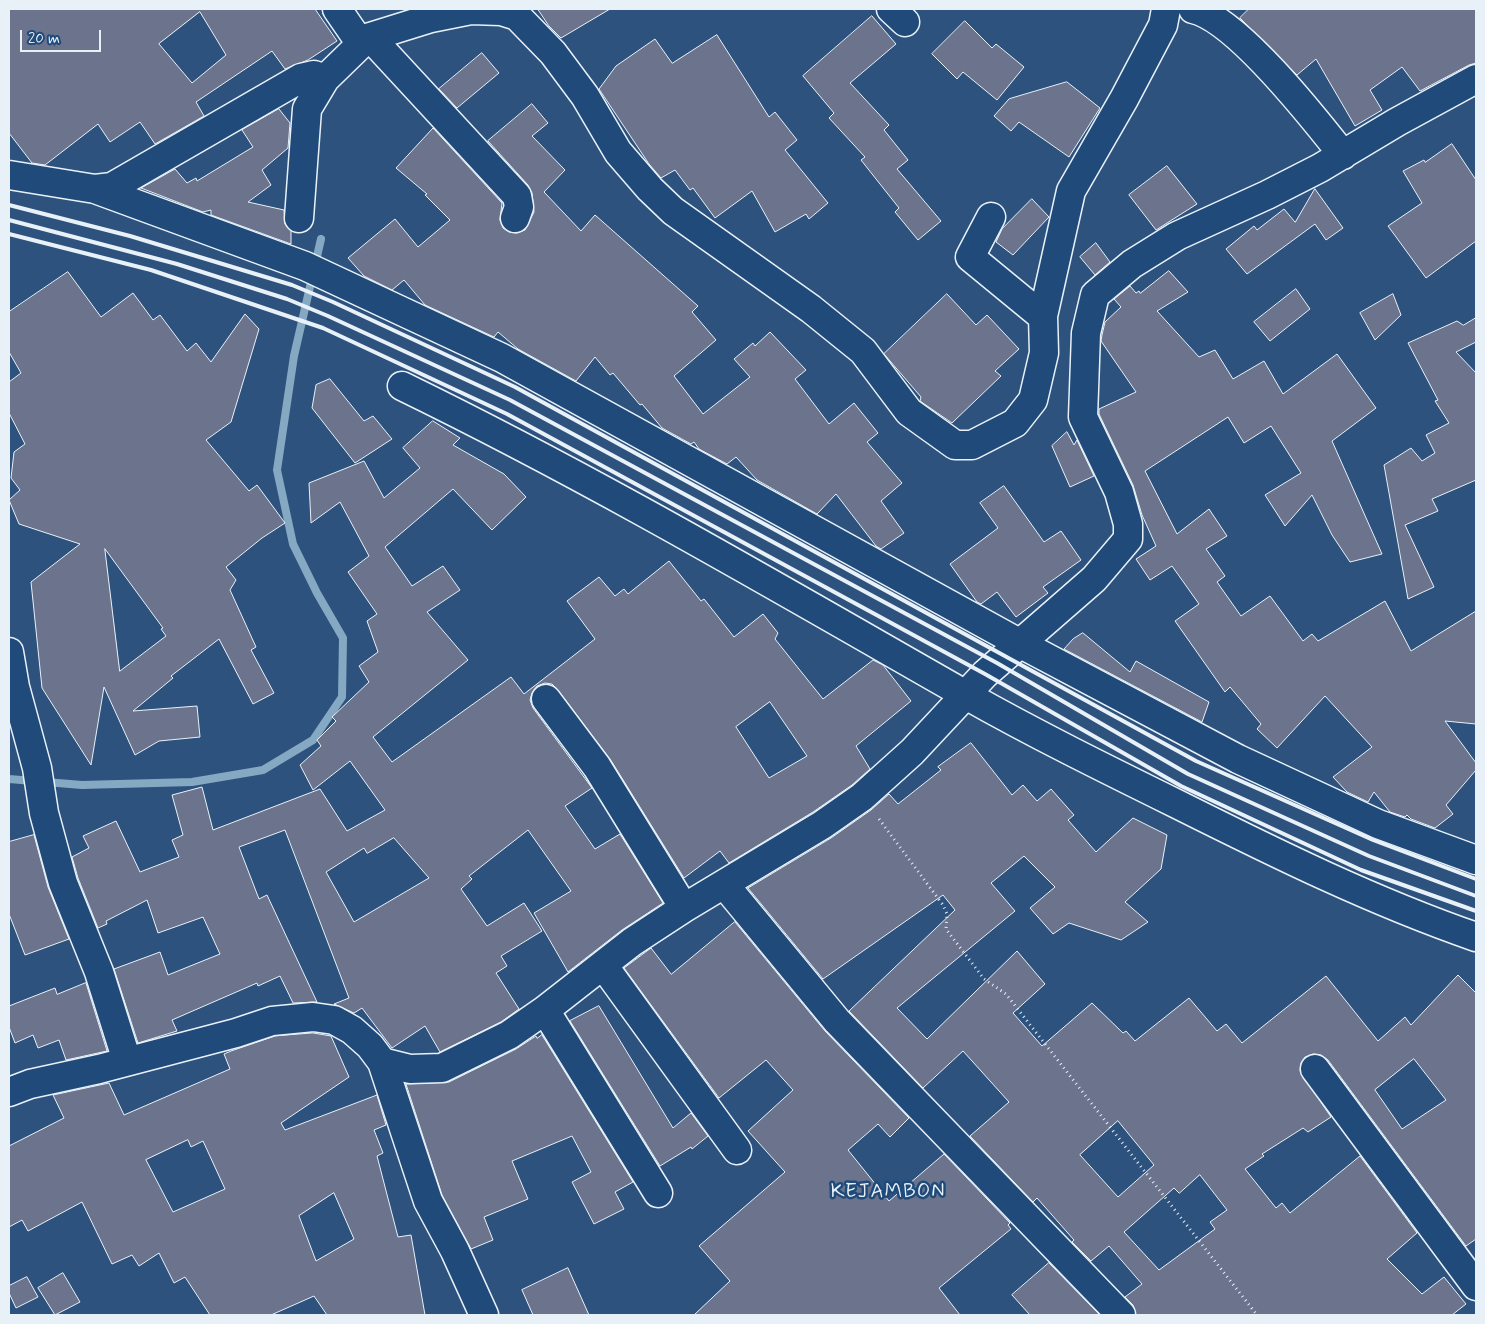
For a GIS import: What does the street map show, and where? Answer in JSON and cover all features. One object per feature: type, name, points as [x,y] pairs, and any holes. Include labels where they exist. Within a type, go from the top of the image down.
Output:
[{"type":"street","points":[[337,9],[517,196],[519,207],[514,218]]},
{"type":"street","points":[[1043,317],[1071,191],[1124,99],[1159,33],[1166,9]]},
{"type":"street","points":[[299,218],[307,109],[325,79],[431,18],[471,10],[501,10],[517,16],[553,53],[586,96],[618,152],[650,190],[673,211],[811,309],[863,351],[909,412],[955,445],[972,445],[1015,423],[1065,354],[1086,333],[1095,295],[1132,264],[1177,236],[1266,196],[1343,155],[1397,122],[1476,79]]},
{"type":"street","points":[[1199,10],[1241,40],[1300,101],[1343,155]]},
{"type":"street","points":[[9,175],[105,189],[120,184],[301,78],[314,76],[325,79]]},
{"type":"street","points":[[95,189],[315,271],[502,358],[1021,644],[1238,759],[1378,824],[1476,860]]},
{"type":"street","points":[[382,1062],[410,1069],[442,1068],[509,1035],[545,1010],[602,965],[684,908],[795,843],[862,797],[912,752],[991,669],[1094,579],[1128,539],[1128,524],[1119,492],[1083,418],[1065,354],[1043,317],[970,257],[991,217]]},
{"type":"street","points":[[402,386],[726,556],[967,695],[1134,783],[1281,856],[1364,894],[1427,920],[1476,937]]},
{"type":"street","points":[[9,652],[15,687],[37,768],[44,814],[63,883],[99,972],[127,1061]]},
{"type":"street","points":[[546,698],[597,767],[684,908]]},
{"type":"street","points":[[724,884],[837,1021],[1121,1315]]},
{"type":"street","points":[[602,965],[737,1150]]},
{"type":"street","points":[[545,1010],[658,1193]]},
{"type":"street","points":[[9,1092],[30,1084],[127,1061],[272,1021],[313,1017],[334,1020],[352,1030],[370,1046],[382,1062],[428,1200],[455,1251],[484,1315]]},
{"type":"street","points":[[1315,1069],[1476,1286]]},
{"type":"path","points":[[862,797],[943,905],[947,914],[946,929],[984,979],[1006,994],[1257,1315]]},
{"type":"building","points":[[9,9],[315,9],[337,41],[308,60],[285,69],[272,51],[196,102],[204,116],[155,144],[140,122],[110,142],[98,124],[45,165],[32,163],[9,133]],"holes":[[[200,12],[226,55],[192,83],[159,44]]]},
{"type":"building","points":[[538,9],[610,9],[561,38],[549,26]]},
{"type":"building","points":[[1249,9],[1476,9],[1476,63],[1420,91],[1402,67],[1370,90],[1382,110],[1355,126],[1316,59],[1297,75],[1240,18]]},
{"type":"building","points":[[872,16],[896,44],[850,83],[889,125],[884,130],[908,160],[897,169],[941,221],[918,240],[895,212],[899,208],[861,160],[865,157],[829,118],[834,113],[803,76]]},
{"type":"building","points":[[965,21],[992,48],[996,44],[1024,67],[997,100],[963,72],[957,79],[932,54]]},
{"type":"building","points":[[717,35],[769,117],[775,112],[797,140],[785,150],[828,203],[809,219],[806,214],[775,232],[752,191],[715,218],[693,188],[690,190],[675,170],[661,178],[649,164],[599,89],[616,66],[655,39],[672,63]]},
{"type":"building","points":[[482,53],[499,73],[457,108],[439,89]]},
{"type":"building","points":[[1067,82],[1100,108],[1069,157],[1019,122],[1011,131],[994,116],[1009,99]]},
{"type":"building","points":[[532,104],[548,123],[532,136],[565,170],[544,192],[581,231],[595,215],[698,306],[692,312],[716,340],[674,376],[703,414],[750,377],[734,359],[753,343],[755,346],[770,332],[806,370],[795,379],[829,424],[854,403],[878,433],[867,442],[902,483],[881,501],[904,533],[881,549],[876,546],[836,494],[817,514],[757,480],[736,457],[727,464],[699,449],[694,442],[691,444],[662,428],[613,373],[610,375],[595,357],[576,381],[518,349],[498,332],[494,337],[425,305],[404,280],[392,290],[364,276],[348,258],[395,219],[418,247],[450,220],[425,195],[427,194],[396,168],[433,128],[502,203],[500,220],[503,228],[509,232],[517,233],[525,230],[534,212],[532,193],[528,185],[488,141]]},
{"type":"building","points":[[279,109],[290,123],[288,148],[262,170],[271,185],[248,202],[284,210],[285,224],[291,231],[291,244],[211,215],[211,210],[203,212],[141,188],[175,169],[187,183],[196,178],[197,181],[253,147],[242,130]]},
{"type":"building","points":[[1452,144],[1476,180],[1476,241],[1426,278],[1388,226],[1422,203],[1403,171],[1424,160],[1425,162]]},
{"type":"building","points":[[1167,166],[1197,204],[1156,230],[1129,195]]},
{"type":"building","points":[[1315,189],[1343,228],[1326,240],[1315,224],[1247,274],[1226,249],[1254,226],[1257,230],[1284,209],[1295,222]]},
{"type":"building","points":[[1032,199],[1049,217],[1013,255],[996,242],[1002,229]]},
{"type":"building","points":[[1096,243],[1110,262],[1095,275],[1080,257]]},
{"type":"building","points":[[1169,271],[1188,292],[1157,311],[1199,357],[1215,350],[1233,379],[1264,361],[1283,394],[1337,354],[1376,408],[1332,441],[1382,554],[1350,562],[1332,535],[1312,495],[1285,526],[1265,495],[1301,473],[1271,426],[1244,443],[1228,417],[1145,471],[1177,534],[1209,509],[1227,536],[1206,549],[1225,576],[1217,582],[1241,616],[1270,596],[1303,641],[1312,634],[1318,641],[1385,601],[1411,651],[1476,611],[1476,724],[1445,721],[1476,763],[1476,770],[1446,805],[1453,814],[1435,828],[1411,819],[1407,815],[1405,817],[1390,812],[1374,792],[1368,802],[1347,792],[1333,777],[1372,747],[1325,696],[1277,748],[1257,729],[1261,724],[1230,687],[1225,692],[1175,621],[1199,604],[1172,566],[1150,580],[1136,559],[1156,546],[1142,515],[1133,485],[1099,414],[1099,409],[1136,392],[1101,341],[1105,322],[1121,307],[1114,299],[1130,286],[1136,293],[1139,291],[1140,293]]},
{"type":"building","points":[[68,272],[101,317],[133,293],[153,320],[160,315],[187,351],[196,343],[211,362],[245,314],[259,329],[231,422],[206,440],[249,491],[257,485],[285,523],[262,538],[226,567],[236,580],[230,590],[256,647],[251,650],[274,693],[253,704],[219,639],[171,676],[173,678],[133,711],[197,706],[200,737],[159,741],[135,755],[104,687],[91,765],[42,688],[31,582],[80,544],[19,524],[9,500],[20,490],[11,478],[14,452],[25,444],[9,413],[9,382],[21,373],[9,352],[9,312]],"holes":[[[105,549],[163,628],[161,629],[166,636],[120,671]]]},
{"type":"building","points":[[1296,289],[1310,309],[1270,341],[1254,322]]},
{"type":"building","points":[[947,294],[976,325],[987,315],[1019,349],[995,371],[1001,376],[952,423],[920,401],[921,397],[884,354]]},
{"type":"building","points":[[1393,294],[1401,315],[1375,340],[1360,313]]},
{"type":"building","points":[[1476,318],[1476,342],[1456,352],[1476,373],[1476,480],[1432,499],[1438,511],[1405,525],[1434,587],[1408,599],[1384,465],[1411,448],[1422,461],[1435,453],[1426,435],[1449,423],[1435,401],[1438,400],[1408,343],[1457,321],[1463,325]]},
{"type":"building","points":[[330,379],[364,421],[373,416],[392,439],[355,463],[312,408],[316,385]]},
{"type":"building","points":[[433,421],[460,438],[453,445],[504,474],[526,497],[492,530],[453,489],[385,547],[412,586],[443,566],[460,590],[427,612],[468,660],[373,737],[392,762],[511,677],[524,694],[595,639],[567,601],[599,577],[615,596],[624,589],[628,594],[669,561],[701,601],[704,599],[734,637],[763,614],[778,633],[775,639],[823,699],[873,660],[883,665],[911,701],[856,746],[870,769],[852,785],[813,812],[729,863],[720,851],[684,878],[610,759],[558,690],[552,684],[545,683],[537,686],[530,700],[533,708],[592,788],[565,806],[595,849],[620,834],[663,903],[622,930],[568,972],[534,913],[571,891],[528,830],[469,876],[472,879],[461,889],[487,926],[524,903],[542,931],[501,956],[507,966],[496,973],[519,1009],[501,1022],[440,1052],[425,1026],[392,1048],[362,1008],[354,1013],[334,1004],[349,998],[285,830],[239,847],[259,899],[267,895],[317,1002],[293,1003],[280,976],[258,986],[257,983],[172,1020],[177,1031],[138,1043],[114,969],[160,952],[168,975],[220,954],[203,917],[158,933],[147,900],[106,921],[107,924],[98,928],[78,878],[72,857],[89,848],[83,836],[116,821],[140,872],[179,857],[172,840],[183,835],[172,795],[202,787],[213,830],[320,789],[347,831],[385,810],[350,761],[313,790],[300,765],[321,746],[317,740],[336,721],[332,717],[369,682],[359,666],[378,652],[367,621],[377,614],[348,572],[369,556],[340,502],[311,523],[309,483],[364,461],[384,498],[420,468],[403,448]],"holes":[[[770,702],[807,756],[769,778],[736,727]],[[394,838],[429,878],[354,922],[326,872],[364,848],[367,853]]]},
{"type":"building","points":[[1067,432],[1074,445],[1077,440],[1094,476],[1070,487],[1052,446]]},
{"type":"building","points":[[1004,486],[1044,542],[1061,531],[1081,560],[1043,587],[1048,593],[1016,617],[997,592],[981,604],[977,602],[950,564],[998,528],[980,503]]},
{"type":"building","points":[[1083,633],[1130,672],[1136,661],[1209,702],[1202,722],[1064,649],[1073,639]]},
{"type":"building","points":[[971,743],[1012,795],[1023,785],[1037,801],[1051,789],[1074,815],[1068,820],[1096,852],[1133,818],[1167,835],[1161,869],[1125,902],[1148,922],[1121,940],[1069,923],[1053,934],[1030,908],[1055,887],[1024,856],[991,883],[1015,911],[897,1008],[927,1039],[1017,951],[1045,984],[1013,1013],[1042,1046],[1092,1003],[1123,1033],[1126,1031],[1135,1041],[1189,998],[1217,1031],[1226,1024],[1242,1043],[1326,976],[1378,1041],[1405,1017],[1411,1025],[1458,975],[1476,993],[1476,1239],[1466,1246],[1328,1060],[1321,1055],[1313,1054],[1305,1057],[1301,1063],[1300,1071],[1331,1117],[1308,1132],[1303,1128],[1262,1154],[1264,1156],[1245,1169],[1276,1208],[1282,1203],[1290,1213],[1360,1156],[1417,1233],[1387,1259],[1422,1294],[1444,1277],[1466,1304],[1452,1315],[1136,1315],[1133,1305],[1125,1297],[1142,1284],[1109,1246],[1091,1261],[1072,1242],[1074,1240],[1037,1198],[1033,1202],[970,1136],[1009,1102],[963,1051],[923,1088],[849,1011],[955,910],[943,895],[823,979],[748,888],[831,838],[871,810],[889,794],[898,804],[941,770],[938,767]],"holes":[[[1414,1059],[1446,1100],[1402,1129],[1375,1090]],[[1118,1121],[1154,1165],[1118,1197],[1080,1155]],[[1200,1175],[1227,1210],[1210,1222],[1215,1229],[1159,1270],[1124,1232],[1174,1188],[1179,1193]]]},
{"type":"building","points":[[34,835],[48,887],[69,939],[25,955],[9,914],[9,842]]},
{"type":"building","points":[[735,922],[825,1031],[909,1118],[890,1137],[878,1124],[848,1150],[889,1201],[944,1154],[1010,1223],[1008,1225],[1011,1229],[939,1288],[960,1315],[694,1315],[730,1281],[699,1246],[785,1172],[748,1131],[793,1090],[766,1060],[719,1098],[624,968],[651,948],[671,974]]},
{"type":"building","points":[[86,983],[107,1051],[66,1060],[59,1040],[38,1048],[33,1035],[15,1043],[9,1027],[9,1006],[55,988],[57,994]]},
{"type":"building","points":[[599,1006],[673,1128],[691,1113],[708,1136],[692,1149],[691,1147],[660,1166],[570,1021]]},
{"type":"building","points":[[313,1033],[331,1036],[349,1077],[281,1123],[285,1130],[377,1095],[386,1125],[374,1130],[383,1153],[377,1156],[398,1237],[411,1235],[425,1315],[327,1315],[314,1296],[271,1315],[210,1315],[185,1277],[174,1283],[159,1253],[139,1266],[132,1255],[112,1264],[82,1202],[28,1231],[22,1220],[9,1227],[9,1146],[64,1118],[53,1095],[109,1083],[124,1115],[230,1069],[224,1054],[275,1036]],"holes":[[[188,1140],[191,1147],[203,1141],[225,1189],[173,1212],[146,1160]],[[334,1193],[354,1239],[316,1261],[299,1216]]]},
{"type":"building","points":[[542,1035],[633,1182],[615,1192],[624,1209],[594,1224],[572,1182],[591,1172],[572,1136],[512,1161],[528,1199],[484,1217],[493,1240],[471,1249],[442,1195],[406,1084],[449,1082],[516,1049],[536,1036],[537,1038]]},
{"type":"building","points":[[1049,1263],[1100,1315],[1030,1315],[1012,1295]]},
{"type":"building","points":[[568,1268],[589,1315],[533,1315],[522,1290]]},
{"type":"building","points":[[63,1273],[80,1302],[55,1315],[38,1288]]},
{"type":"building","points":[[27,1277],[38,1297],[16,1308],[9,1293],[9,1286]]},
{"type":"waterway","points":[[9,779],[82,785],[192,782],[263,770],[313,740],[342,697],[343,638],[317,593],[293,544],[277,470],[294,356],[321,239]]},
{"type":"railway","points":[[9,205],[130,236],[292,285],[333,302],[515,387],[1196,761],[1373,840],[1476,879]]},
{"type":"railway","points":[[9,220],[177,264],[287,299],[328,316],[510,400],[997,663],[1188,774],[1369,856],[1476,896]]},
{"type":"railway","points":[[9,234],[151,270],[323,328],[507,414],[985,674],[1181,786],[1361,870],[1476,911]]},
{"type":"district","name":"KEJAMBON","points":[[888,1193]]}]
